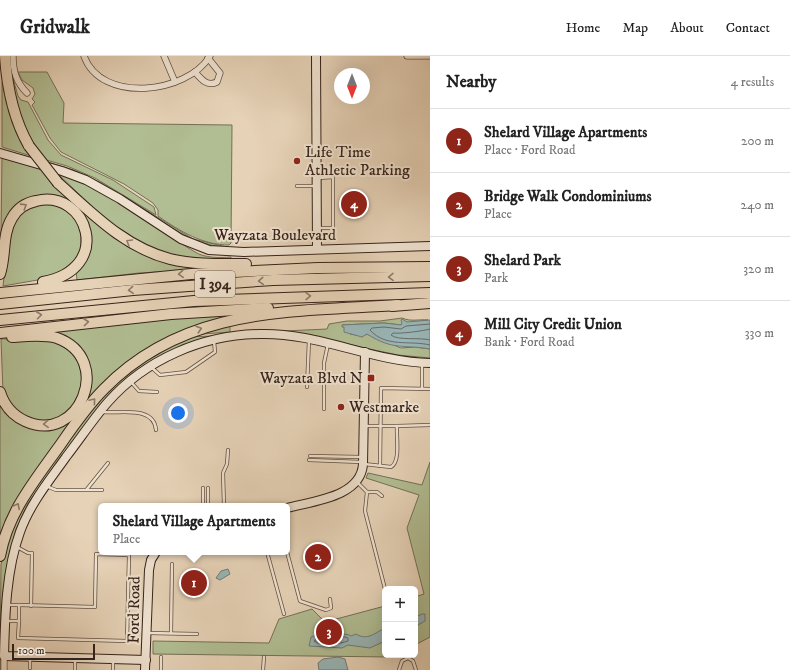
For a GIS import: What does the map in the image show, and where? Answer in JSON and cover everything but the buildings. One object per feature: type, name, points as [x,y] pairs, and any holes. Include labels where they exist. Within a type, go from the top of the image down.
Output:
[{"type":"highway","points":[[5,56],[13,108],[17,123],[28,146],[58,183],[101,222],[122,237],[161,256],[199,263],[318,268]]},
{"type":"highway","points":[[0,273],[9,223],[22,207],[38,200],[55,200],[69,206],[80,218],[85,229],[86,246],[83,257],[72,272],[56,280],[19,286],[2,293]]},
{"type":"highway","points":[[2,293],[148,277],[318,268],[430,267]]},
{"type":"highway","name":"I 394","points":[[0,304],[133,290],[273,280],[430,276]]},
{"type":"highway","name":"I 394","points":[[0,320],[79,311],[194,301],[430,293]]},
{"type":"highway","points":[[0,556],[12,517],[34,480],[104,389],[129,367],[150,352],[187,333],[228,320],[290,312],[430,303]]},
{"type":"highway","points":[[0,334],[171,314],[287,308],[398,306]]},
{"type":"highway","points":[[0,334],[48,336],[62,340],[79,354],[85,367],[87,382],[84,397],[78,408],[69,417],[54,424],[35,424],[23,420],[10,410],[0,392]]},
{"type":"street","points":[[13,56],[16,77],[21,87],[27,93]]},
{"type":"street","points":[[84,56],[96,74],[115,85],[148,88],[175,82],[195,72],[209,57],[220,73],[217,82],[210,84],[206,83],[195,72]]},
{"type":"street","points":[[164,56],[175,82]]},
{"type":"street","points":[[316,56],[317,249]]},
{"type":"street","points":[[407,56],[430,56]]},
{"type":"street","name":"Wayzata Boulevard","points":[[0,153],[62,171],[86,180],[120,199],[181,239],[200,248],[223,252],[430,246]]},
{"type":"street","points":[[4,670],[7,605],[16,546],[28,513],[45,486],[109,401],[151,366],[181,351],[214,340],[260,334],[283,335],[365,352],[426,362]]},
{"type":"street","points":[[290,507],[338,494],[349,489],[357,482],[362,472],[365,352]]},
{"type":"street","name":"Ford Road","points":[[145,670],[149,570],[151,560],[154,555]]},
{"type":"street","points":[[4,656],[146,660]]},
{"type":"lane","points":[[297,186],[333,177],[333,228],[316,228]]},
{"type":"lane","points":[[151,366],[160,375],[186,372],[215,352],[214,340]]},
{"type":"lane","points":[[307,387],[309,340]]},
{"type":"lane","points":[[324,409],[324,363],[328,344]]},
{"type":"lane","points":[[422,389],[426,362]]},
{"type":"lane","points":[[130,382],[139,391],[157,392]]},
{"type":"lane","points":[[380,466],[382,426],[381,388],[430,389]]},
{"type":"lane","points":[[101,412],[146,414],[153,419],[156,430]]},
{"type":"lane","points":[[364,426],[430,425]]},
{"type":"lane","points":[[310,456],[363,461],[380,466],[391,467],[394,464],[396,457],[396,426]]},
{"type":"lane","points":[[224,503],[224,473],[227,464],[228,450]]},
{"type":"lane","points":[[309,460],[363,461]]},
{"type":"lane","points":[[86,490],[108,463]]},
{"type":"lane","points":[[357,482],[367,492],[377,492],[382,496]]},
{"type":"lane","points":[[45,486],[56,490],[102,490]]},
{"type":"lane","points":[[203,488],[203,503]]},
{"type":"lane","points":[[208,488],[208,503]]},
{"type":"lane","points":[[367,492],[365,511],[384,586]]},
{"type":"lane","points":[[16,546],[28,553],[32,553],[31,606]]},
{"type":"lane","points":[[7,605],[95,607],[96,554],[98,554]]},
{"type":"lane","points":[[19,605],[18,638],[127,641],[129,555]]},
{"type":"lane","points":[[268,555],[284,614]]},
{"type":"lane","points":[[288,555],[300,601],[326,610],[331,608],[330,599]]},
{"type":"lane","points":[[171,633],[172,564]]},
{"type":"lane","points":[[6,620],[19,621]]},
{"type":"lane","points":[[147,633],[197,634]]},
{"type":"lane","points":[[30,657],[30,668]]},
{"type":"lane","points":[[161,657],[161,670]]},
{"type":"lane","points":[[263,670],[264,657]]},
{"type":"lane","points":[[399,670],[402,661],[408,658],[413,661],[416,670]]},
{"type":"lane","points":[[75,659],[75,670]]},
{"type":"lane","points":[[113,660],[113,670]]},
{"type":"green space","points":[[18,72],[47,72],[64,103],[63,123],[232,125],[231,243],[229,245],[210,243],[184,232],[158,216],[158,210],[153,203],[124,184],[61,152],[50,138],[32,105],[35,102],[32,99],[35,94],[33,88],[22,80]]},
{"type":"green space","points":[[12,75],[18,96],[21,100],[28,102],[48,140],[61,155],[113,180],[154,207],[156,215],[95,178],[67,166],[43,159],[31,142],[13,101]]},
{"type":"green space","points":[[2,82],[5,82],[31,156],[2,147]]},
{"type":"green space","points":[[2,158],[42,169],[120,239],[208,269],[139,273],[77,280],[76,271],[86,255],[78,211],[32,200],[3,234],[1,233]]},
{"type":"green space","points":[[44,161],[74,170],[104,184],[120,194],[89,178]]},
{"type":"green space","points":[[58,174],[76,180],[112,198],[199,254],[212,257],[231,257],[231,262],[172,257],[120,233]]},
{"type":"green space","points":[[120,194],[192,239],[164,224]]},
{"type":"green space","points":[[39,203],[63,206],[81,226],[81,254],[55,277],[3,286],[10,228],[20,212]]},
{"type":"green space","points":[[193,239],[231,248],[213,245]]},
{"type":"green space","points":[[230,314],[230,318],[174,336],[85,407],[0,545],[0,404],[26,425],[75,414],[87,361],[41,333],[87,326]]},
{"type":"green space","points":[[402,318],[412,320],[428,320],[401,325],[384,323],[342,325],[350,334],[362,336],[367,334],[401,348],[415,347],[430,349],[430,358],[398,355],[284,331],[327,329],[329,324],[347,321],[380,321]]},
{"type":"green space","points":[[230,323],[230,332],[189,335]]},
{"type":"green space","points":[[213,336],[178,348],[120,384],[105,400],[28,503],[16,529],[8,562],[1,631],[0,670],[1,564],[19,509],[95,404],[134,367],[185,337]]},
{"type":"green space","points":[[1,339],[51,339],[77,356],[84,385],[67,415],[40,422],[13,410],[3,392]]},
{"type":"green space","points":[[430,462],[430,637],[418,643],[418,596],[424,594],[407,528],[419,495],[366,478],[368,473],[422,485]]},
{"type":"green space","points":[[382,607],[382,657],[153,654],[153,641],[269,643],[279,619],[312,609],[325,622]]},
{"type":"water","points":[[402,319],[407,322],[430,320],[430,349],[384,343],[367,334],[362,337],[344,332],[344,327],[342,327],[342,325],[384,323],[401,325]]},
{"type":"water","points":[[228,569],[230,574],[220,580],[216,578],[221,571]]},
{"type":"water","points":[[425,614],[425,621],[418,625],[418,622],[418,616]]},
{"type":"water","points":[[382,630],[382,642],[370,648],[348,645],[342,648],[309,646],[311,637],[314,636],[338,634],[351,636],[356,634],[364,637]]},
{"type":"water","points":[[338,657],[345,659],[348,670],[319,670],[318,663],[323,659]]},
{"type":"place","name":"Life Time Athletic Parking","points":[[297,161]]},
{"type":"place","name":"Mill City Credit Union","points":[[354,204]]},
{"type":"place","name":"Wayzata Blvd N","points":[[371,378]]},
{"type":"place","name":"Westmarke","points":[[341,407]]},
{"type":"place","name":"Bridge Walk Condominiums","points":[[318,557]]},
{"type":"place","name":"Shelard Village Apartments","points":[[194,583]]},
{"type":"place","name":"Shelard Park","points":[[329,632]]}]
